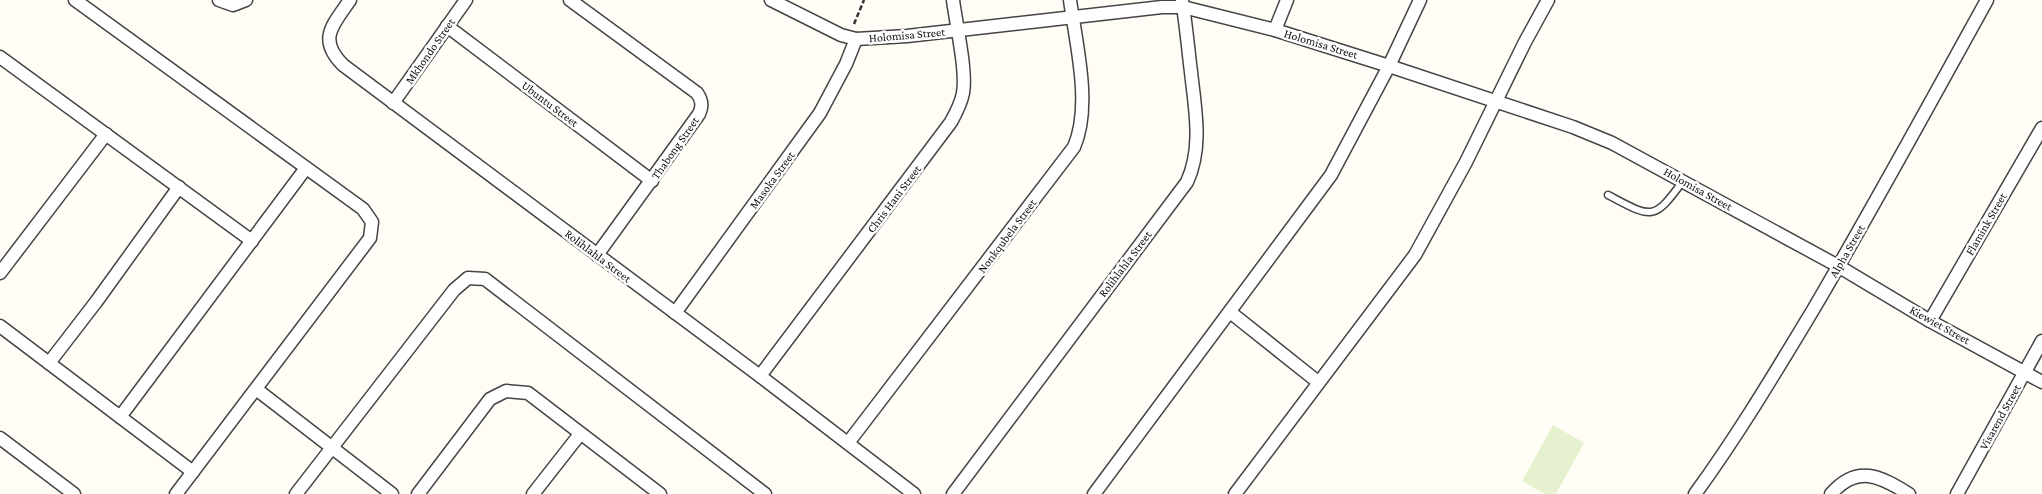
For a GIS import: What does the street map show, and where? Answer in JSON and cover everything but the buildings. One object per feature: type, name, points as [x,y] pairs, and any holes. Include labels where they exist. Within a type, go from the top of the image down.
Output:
[{"type":"street","points":[[75,0],[363,209],[372,222],[370,238],[176,494]]},
{"type":"street","points":[[219,0],[233,5],[246,0]]},
{"type":"street","name":"Rolihlahla Street","points":[[350,0],[330,32],[331,52],[343,65],[760,376],[914,494]]},
{"type":"street","name":"Mkhondo Street","points":[[393,103],[466,0]]},
{"type":"street","name":"Thabong Street","points":[[570,0],[697,93],[701,100],[702,109],[597,255]]},
{"type":"street","name":"Holomisa Street","points":[[771,0],[822,26],[852,38],[907,36],[1183,4],[1275,30],[1573,127],[1612,143],[1838,266]]},
{"type":"street","name":"Chris Hani Street","points":[[760,376],[951,122],[960,105],[964,76],[953,0]]},
{"type":"street","name":"Nonkqubela Street","points":[[848,443],[1074,147],[1081,126],[1082,89],[1070,0]]},
{"type":"street","points":[[1275,30],[1287,0]]},
{"type":"street","points":[[1094,494],[1330,176],[1388,66],[1420,0]]},
{"type":"street","points":[[1235,494],[1415,255],[1466,162],[1495,101],[1548,0]]},
{"type":"street","name":"Alpha Street","points":[[1695,494],[1730,447],[1838,266],[1984,1]]},
{"type":"street","name":"Rolihlahla Street","points":[[953,494],[1187,182],[1196,158],[1197,134],[1183,4]]},
{"type":"street","name":"Ubuntu Street","points":[[447,26],[652,181]]},
{"type":"street","name":"Masoka Street","points":[[674,313],[820,113],[846,64],[852,38]]},
{"type":"street","points":[[0,57],[252,241]]},
{"type":"street","name":"Flamink Street","points":[[1930,321],[2042,128]]},
{"type":"street","points":[[0,273],[106,134]]},
{"type":"street","points":[[120,417],[306,168]]},
{"type":"street","points":[[49,363],[96,302],[178,187]]},
{"type":"street","name":"Kiewiet Street","points":[[1838,266],[1930,321],[2042,382]]},
{"type":"street","points":[[296,494],[454,290],[468,278],[485,278],[765,494]]},
{"type":"street","points":[[1230,312],[1318,382]]},
{"type":"street","points":[[0,326],[193,472]]},
{"type":"street","name":"Visarend Street","points":[[1958,494],[2042,341]]},
{"type":"street","points":[[256,389],[392,494]]},
{"type":"street","points":[[418,494],[490,399],[506,390],[528,393],[652,492]]},
{"type":"street","points":[[533,494],[580,434]]},
{"type":"street","points":[[0,438],[74,494]]},
{"type":"street","points":[[1831,494],[1845,480],[1866,475],[1892,483],[1909,494]]},
{"type":"lane","points":[[1608,195],[1638,210],[1657,211],[1667,203],[1683,181]]},
{"type":"path","points":[[852,38],[864,0]]},
{"type":"green space","points":[[1553,425],[1584,443],[1556,494],[1545,494],[1522,481]]}]
